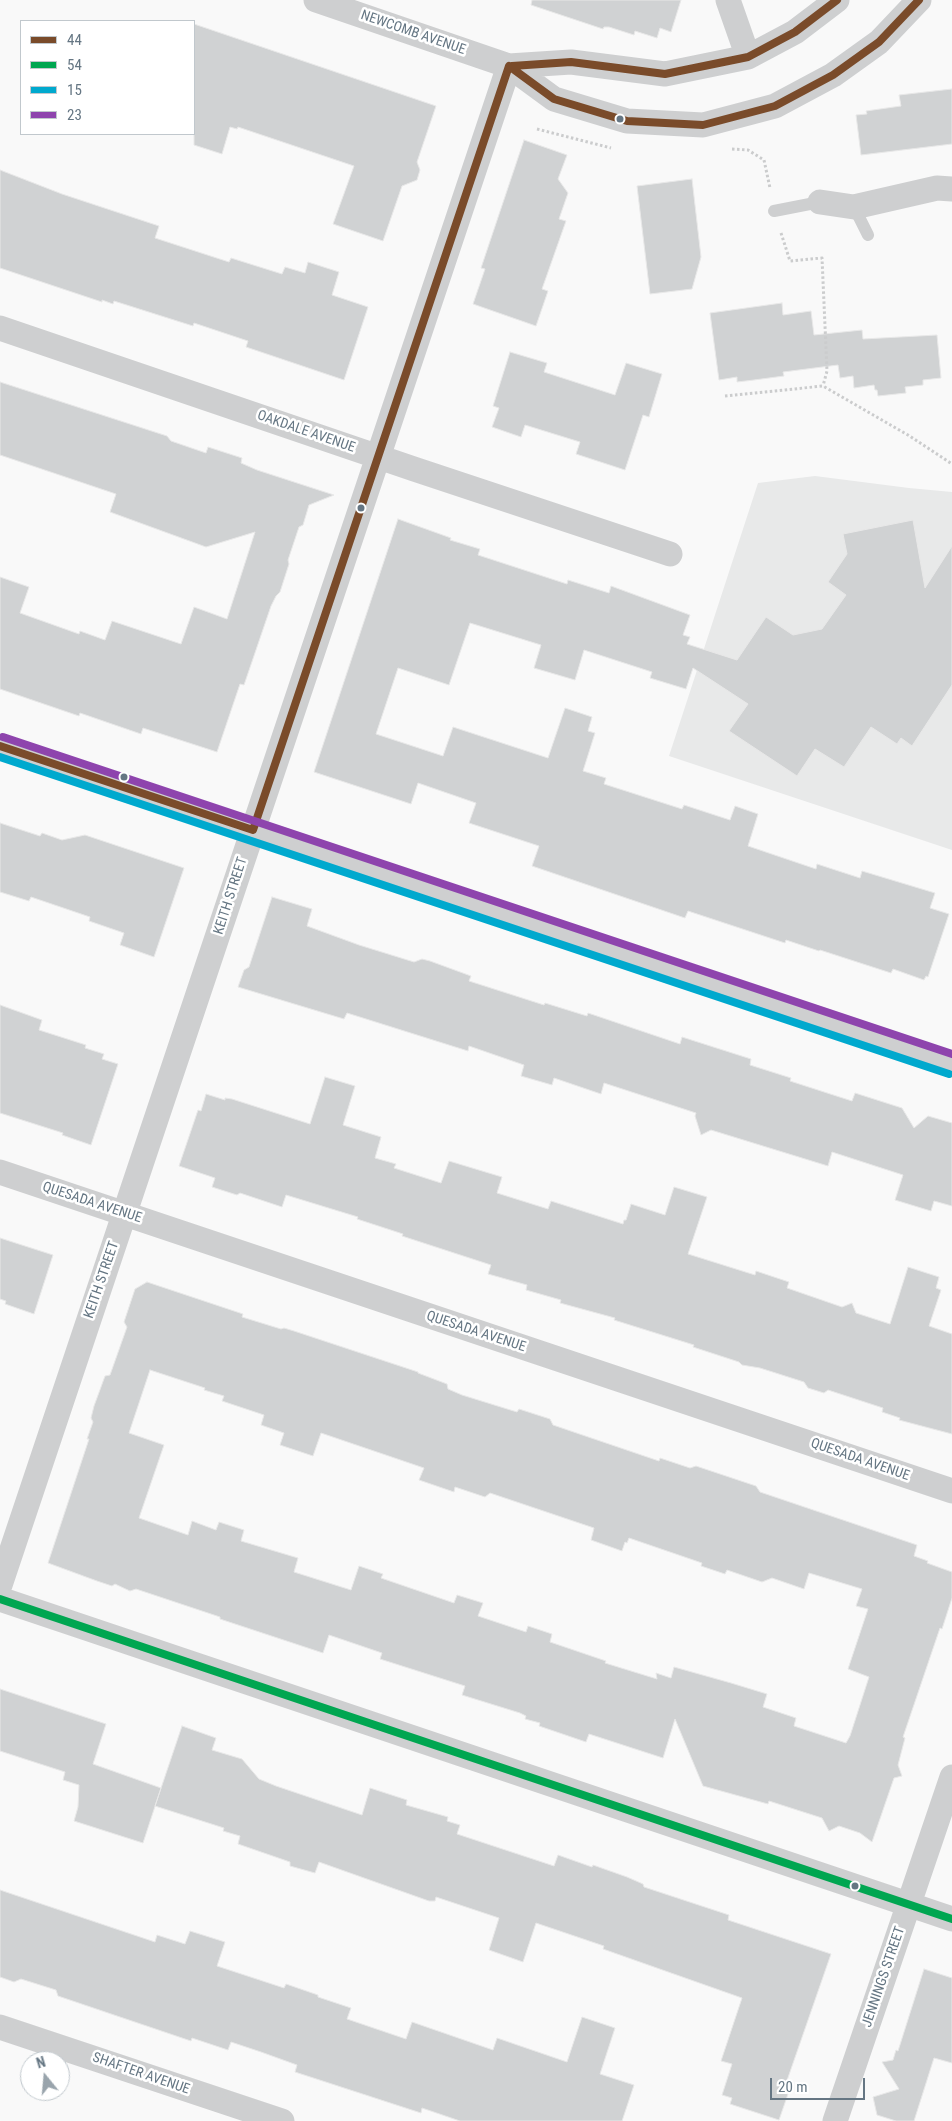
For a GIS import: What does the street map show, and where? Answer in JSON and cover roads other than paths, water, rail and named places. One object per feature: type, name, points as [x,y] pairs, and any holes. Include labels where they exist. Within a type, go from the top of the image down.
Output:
[{"type":"street","name":"NEWCOMB AVENUE","points":[[316,0],[510,66],[554,99],[628,121],[703,125],[775,106],[833,75],[879,42],[919,0]]},
{"type":"street","points":[[728,0],[748,57]]},
{"type":"street","name":"NEWCOMB AVENUE","points":[[510,66],[571,62],[665,74],[748,57],[795,32],[837,0]]},
{"type":"street","name":"KEITH STREET","points":[[0,1585],[510,66]]},
{"type":"street","points":[[820,202],[854,207],[938,188],[952,189]]},
{"type":"street","name":"OAKDALE AVENUE","points":[[0,328],[670,554]]},
{"type":"street","points":[[0,746],[952,1065]]},
{"type":"street","name":"QUESADA AVENUE","points":[[0,1172],[952,1491]]},
{"type":"street","points":[[0,1599],[952,1919]]},
{"type":"street","name":"JENNINGS STREET","points":[[835,2121],[952,1777]]},
{"type":"street","name":"SHAFTER AVENUE","points":[[0,2027],[282,2121]]},
{"type":"lane","points":[[774,211],[820,202]]},
{"type":"lane","points":[[854,207],[868,236]]}]
